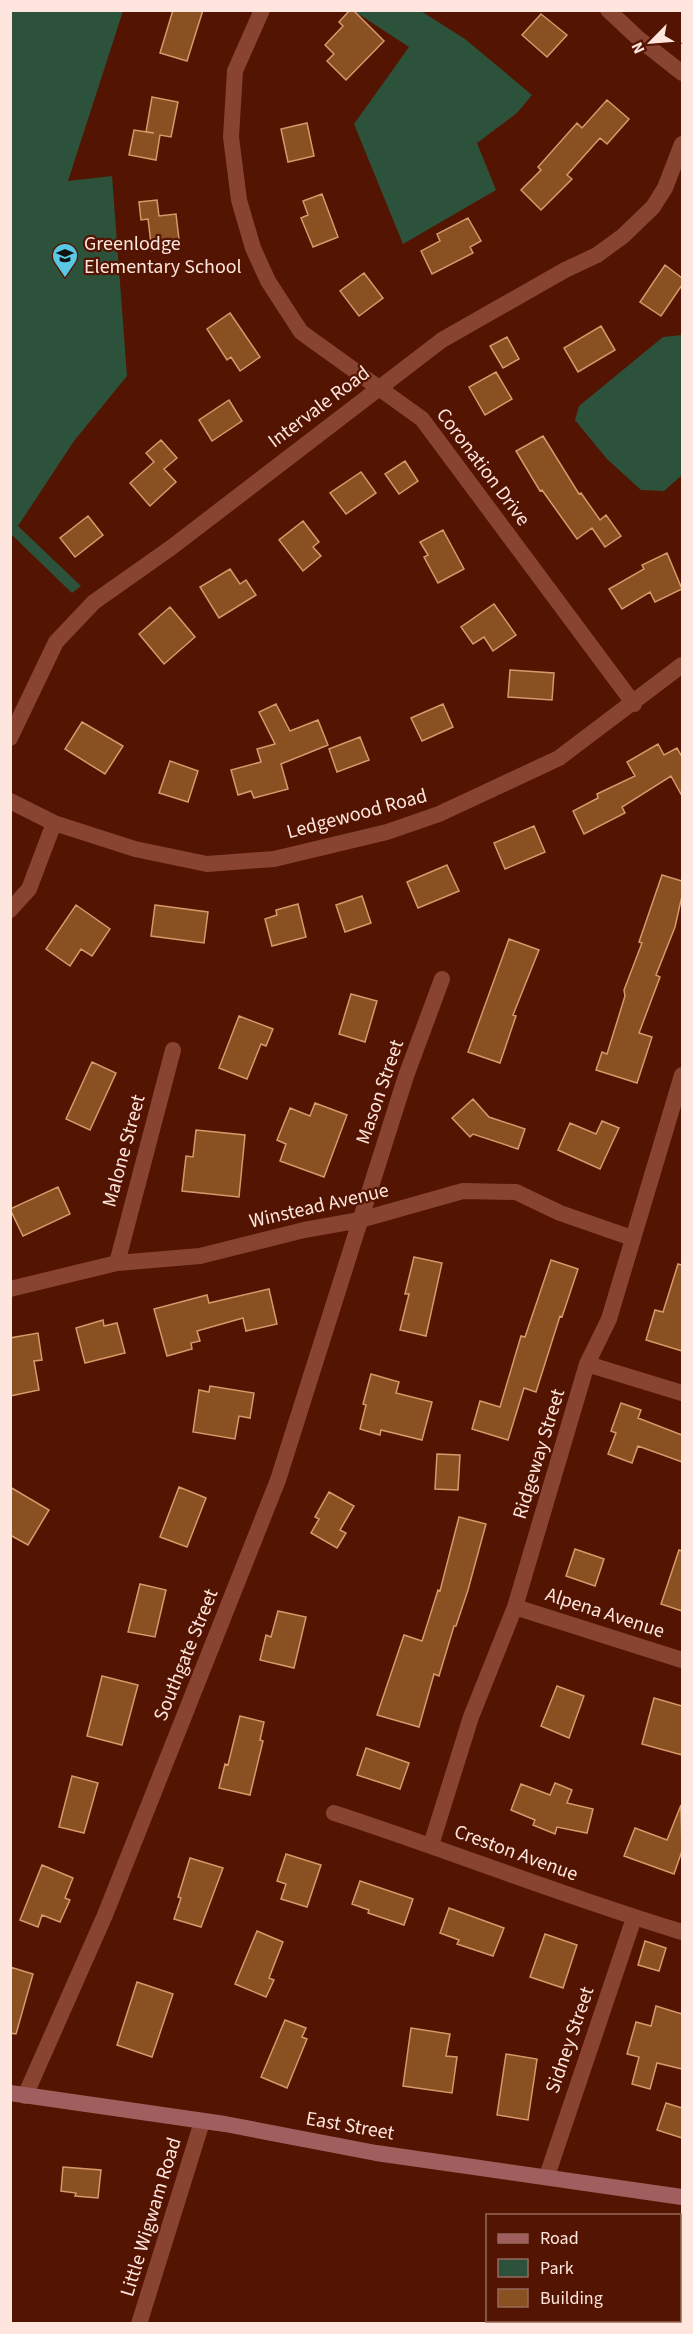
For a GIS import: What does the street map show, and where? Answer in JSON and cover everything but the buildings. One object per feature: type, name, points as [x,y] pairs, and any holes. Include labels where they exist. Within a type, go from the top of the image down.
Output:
[{"type":"main road","name":"East Street","points":[[18,2094],[225,2124],[376,2153],[682,2197]]},
{"type":"street","name":"Coronation Drive","points":[[262,10],[235,71],[231,137],[239,200],[253,249],[268,281],[301,332],[422,419],[634,704]]},
{"type":"street","points":[[608,10],[639,39],[682,73]]},
{"type":"street","name":"Intervale Road","points":[[10,738],[56,642],[94,602],[172,547],[442,340],[565,270],[597,255],[623,236],[652,207],[665,188],[682,144]]},
{"type":"street","points":[[665,188],[682,191]]},
{"type":"street","name":"Ledgewood Road","points":[[10,801],[54,823],[135,849],[207,864],[274,859],[387,832],[439,814],[559,758],[634,704],[682,665]]},
{"type":"street","points":[[10,910],[29,889],[54,823]]},
{"type":"street","name":"Mason Street","points":[[360,1220],[406,1077],[442,979]]},
{"type":"street","name":"Malone Street","points":[[117,1263],[173,1050]]},
{"type":"street","name":"Ridgeway Street","points":[[431,1845],[471,1717],[515,1607],[587,1364],[609,1319],[632,1238],[677,1112],[682,1075]]},
{"type":"street","name":"Winstead Avenue","points":[[10,1290],[117,1263],[200,1256],[304,1230],[360,1220],[463,1191],[516,1192],[560,1213],[632,1238]]},
{"type":"street","name":"Southgate Street","points":[[18,2094],[105,1915],[278,1480],[360,1220]]},
{"type":"street","points":[[587,1364],[682,1393]]},
{"type":"street","name":"Alpena Avenue","points":[[515,1607],[682,1660]]},
{"type":"street","name":"Creston Avenue","points":[[334,1813],[431,1845],[634,1918],[682,1932]]},
{"type":"street","name":"Sidney Street","points":[[547,2176],[634,1918]]},
{"type":"street","name":"Little Wigwam Road","points":[[139,2324],[202,2122]]},
{"type":"green space","name":"Greenlodge Elementary School","points":[[10,11],[123,11],[68,181],[112,176],[127,376],[74,441],[18,526],[81,586],[72,593],[11,534]]},
{"type":"green space","points":[[354,11],[421,11],[465,39],[532,95],[517,113],[477,143],[496,190],[403,244],[354,124],[409,47]]},
{"type":"green space","points":[[682,335],[682,475],[664,491],[641,490],[607,459],[575,420],[579,406],[663,337]]},
{"type":"place","name":"Greenlodge Elementary School","points":[[65,279]]}]
